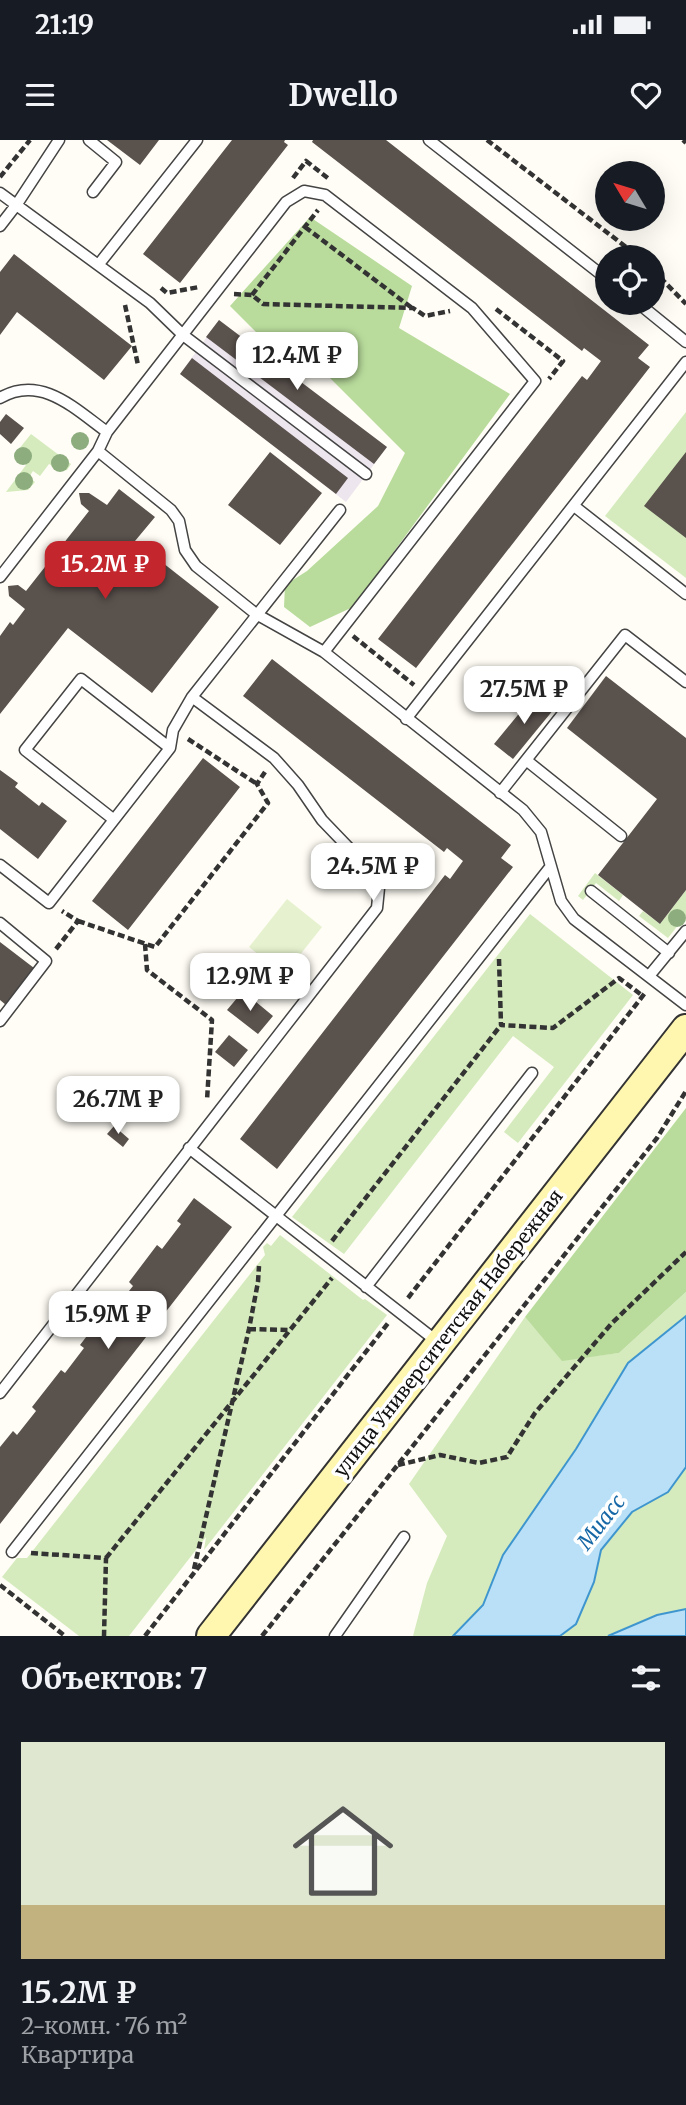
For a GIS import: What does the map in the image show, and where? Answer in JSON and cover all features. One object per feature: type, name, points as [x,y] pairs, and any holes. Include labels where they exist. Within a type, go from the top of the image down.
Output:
[{"type":"main road","name":"улица Университетская Набережная","points":[[211,1636],[686,1030]]},
{"type":"lane","points":[[0,226],[18,204],[59,140]]},
{"type":"lane","points":[[89,140],[116,162],[93,192]]},
{"type":"lane","points":[[99,264],[197,140]]},
{"type":"lane","points":[[429,140],[595,270]]},
{"type":"lane","points":[[0,576],[98,451],[107,432],[286,202],[304,191],[328,198],[472,307],[535,380],[324,652]]},
{"type":"lane","points":[[0,193],[150,303],[183,335],[366,474]]},
{"type":"lane","points":[[653,315],[686,342]]},
{"type":"lane","points":[[407,719],[686,362]]},
{"type":"lane","points":[[0,398],[13,390],[28,389],[56,396],[107,432]]},
{"type":"lane","points":[[98,451],[171,510],[179,521],[185,550],[196,566],[256,614],[324,652],[523,810],[541,832],[561,901],[574,919],[686,1005]]},
{"type":"lane","points":[[574,506],[686,594]]},
{"type":"lane","points":[[0,865],[49,903],[170,748],[173,730],[192,696],[340,510]]},
{"type":"lane","points":[[500,793],[625,635],[686,682]]},
{"type":"lane","points":[[114,819],[25,750],[81,678],[170,748]]},
{"type":"lane","points":[[0,1393],[377,908],[379,888],[370,870],[322,820],[299,785],[274,758],[192,696]]},
{"type":"lane","points":[[526,760],[621,836]]},
{"type":"lane","points":[[12,1552],[551,866]]},
{"type":"lane","points":[[591,891],[669,953]]},
{"type":"lane","points":[[0,923],[46,961],[0,1021]]},
{"type":"lane","points":[[649,976],[686,931]]},
{"type":"lane","points":[[366,1287],[532,1073]]},
{"type":"lane","points":[[190,1148],[440,1343]]},
{"type":"lane","points":[[335,1636],[404,1537]]},
{"type":"path","points":[[0,177],[30,140]]},
{"type":"path","points":[[487,140],[623,245]]},
{"type":"path","points":[[290,182],[306,161],[338,186]]},
{"type":"path","points":[[252,295],[328,198]]},
{"type":"path","points":[[305,227],[425,316],[472,307]]},
{"type":"path","points":[[665,282],[686,304]]},
{"type":"path","points":[[158,286],[167,293],[203,286],[215,293],[252,295],[263,304],[413,309]]},
{"type":"path","points":[[124,301],[144,386]]},
{"type":"path","points":[[488,302],[563,360],[546,382]]},
{"type":"path","points":[[350,634],[426,695]]},
{"type":"path","points":[[49,903],[78,920],[155,947],[268,803],[257,784],[173,730]]},
{"type":"path","points":[[257,784],[274,758]]},
{"type":"path","points":[[58,946],[78,920]]},
{"type":"path","points":[[323,1253],[502,1025],[498,933]]},
{"type":"path","points":[[145,944],[147,970],[212,1020],[205,1129]]},
{"type":"path","points":[[502,1025],[553,1028],[619,978],[643,996]]},
{"type":"path","points":[[262,1636],[657,1138],[686,1091]]},
{"type":"path","points":[[193,1573],[249,1329],[258,1282],[259,1237]]},
{"type":"path","points":[[398,1465],[440,1455],[479,1463],[507,1457],[535,1413],[612,1323],[686,1252]]},
{"type":"path","points":[[104,1636],[106,1558],[341,1266]]},
{"type":"path","points":[[249,1329],[289,1330]]},
{"type":"path","points":[[12,1552],[106,1558]]},
{"type":"path","points":[[0,1585],[65,1636]]},
{"type":"shaded area","points":[[219,320],[387,447],[346,502],[180,374]]},
{"type":"green space","points":[[310,217],[412,286],[399,328],[510,394],[353,607],[310,627],[284,607],[285,585],[307,571],[378,506],[405,453],[288,336],[270,346],[230,306]]},
{"type":"green space","points":[[686,412],[686,578],[605,516]]},
{"type":"green space","points":[[31,434],[71,464],[67,470],[62,471],[49,464],[40,476],[33,471],[29,477],[35,482],[28,490],[6,492],[26,465],[14,455]]},
{"type":"green space","points":[[595,873],[623,895],[619,901],[596,883],[583,900],[578,896]]},
{"type":"green space","points":[[686,890],[686,915],[668,938],[639,916],[643,911],[660,924]]},
{"type":"green space","points":[[287,899],[322,927],[284,975],[249,947]]},
{"type":"green space","points":[[530,914],[633,995],[518,1143],[504,1132],[554,1067],[513,1036],[344,1254],[292,1217]]},
{"type":"green space","points":[[686,1108],[686,1292],[619,1353],[562,1361],[525,1317]]},
{"type":"green space","points":[[280,1235],[363,1300],[387,1315],[204,1550],[206,1537],[129,1636],[79,1636],[2,1577],[17,1558],[27,1558],[265,1255],[263,1247],[267,1243],[271,1246]]},
{"type":"green space","points":[[686,1292],[686,1316],[628,1363],[576,1449],[503,1555],[483,1605],[453,1636],[413,1636],[427,1583],[447,1536],[409,1484],[525,1317],[562,1360],[619,1353]]},
{"type":"green space","points":[[686,1467],[686,1609],[657,1615],[608,1636],[560,1636],[576,1624],[594,1582],[601,1550],[632,1512],[668,1492]]},
{"type":"water","name":"Миасс","points":[[686,1316],[686,1467],[668,1492],[632,1512],[601,1550],[594,1582],[576,1624],[560,1636],[453,1636],[483,1605],[503,1555],[576,1449],[628,1363]]},
{"type":"water","points":[[686,1609],[686,1636],[608,1636],[657,1615]]},
{"type":"building","points":[[107,140],[159,140],[140,165]]},
{"type":"building","points":[[232,140],[285,140],[288,145],[180,283],[143,254]]},
{"type":"building","points":[[386,140],[595,303],[595,315],[611,315],[649,345],[638,358],[650,367],[416,668],[378,639],[582,376],[587,380],[601,361],[584,348],[582,351],[312,142]]},
{"type":"building","points":[[14,254],[132,346],[104,380],[17,312],[0,335],[0,272]]},
{"type":"building","points":[[219,320],[387,447],[374,464],[206,337]]},
{"type":"building","points":[[192,358],[348,478],[336,494],[180,374]]},
{"type":"building","points":[[6,414],[24,428],[11,444],[0,434],[0,422]]},
{"type":"building","points":[[270,452],[322,493],[280,545],[228,505]]},
{"type":"building","points":[[686,452],[686,538],[644,506]]},
{"type":"building","points":[[119,489],[155,517],[135,541],[219,607],[152,693],[68,628],[0,714],[0,636],[10,622],[13,625],[25,609],[9,596],[8,586],[18,585],[26,591],[89,511],[81,504],[79,493],[89,493],[107,505]]},
{"type":"building","points":[[272,659],[511,845],[501,858],[513,867],[277,1169],[240,1139],[445,875],[450,879],[463,861],[447,848],[444,852],[243,696]]},
{"type":"building","points":[[606,676],[686,738],[686,890],[660,924],[598,875],[657,799],[567,728]]},
{"type":"building","points":[[535,694],[554,709],[513,759],[494,744]]},
{"type":"building","points":[[203,758],[240,787],[128,930],[92,901]]},
{"type":"building","points":[[0,770],[18,783],[15,787],[39,806],[42,802],[67,821],[38,859],[0,829]]},
{"type":"building","points":[[0,942],[34,968],[6,1005],[0,1000]]},
{"type":"building","points":[[243,991],[273,1016],[258,1034],[227,1010]]},
{"type":"building","points":[[229,1035],[248,1050],[234,1067],[215,1052]]},
{"type":"building","points":[[114,1126],[129,1139],[123,1147],[107,1134]]},
{"type":"building","points":[[194,1198],[232,1227],[0,1524],[0,1447],[13,1431],[17,1435],[36,1411],[32,1407],[61,1370],[65,1373],[84,1348],[80,1345],[109,1307],[113,1311],[133,1286],[129,1282],[157,1245],[162,1249],[181,1224],[177,1221]]}]
